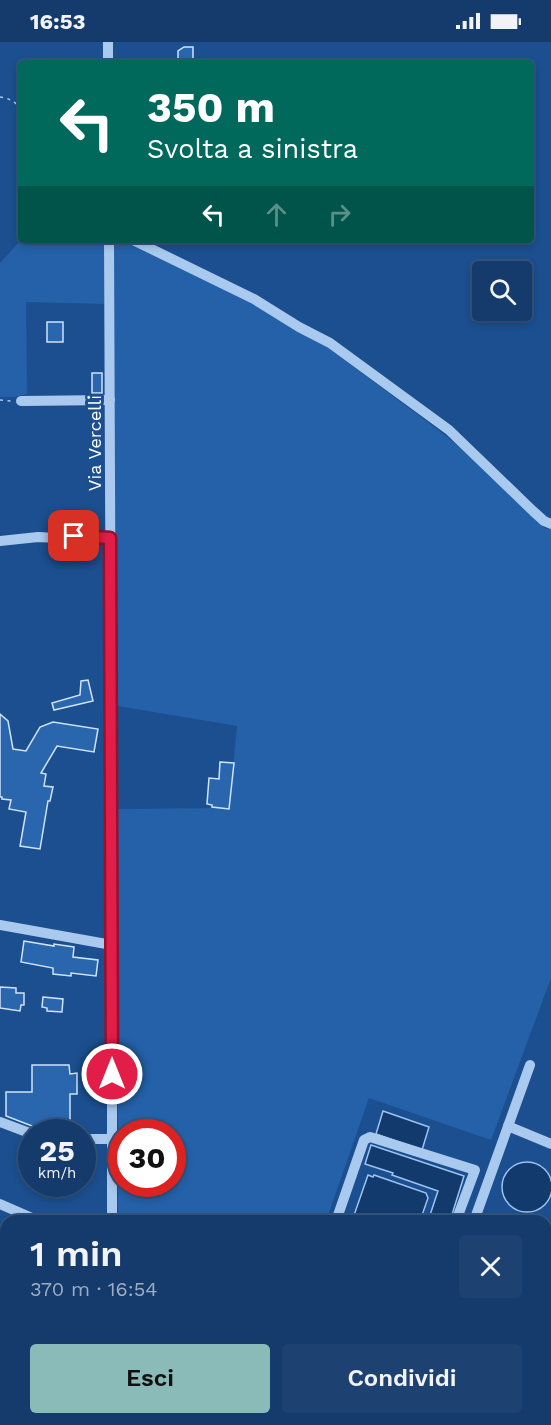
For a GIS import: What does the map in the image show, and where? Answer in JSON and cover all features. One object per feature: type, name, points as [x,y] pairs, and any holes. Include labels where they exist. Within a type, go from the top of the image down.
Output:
[{"type":"street","points":[[108,42],[108,60]]},
{"type":"street","name":"Via Vercelli","points":[[109,243],[112,1119]]},
{"type":"street","points":[[139,243],[254,299],[330,343],[449,430],[533,511],[551,524]]},
{"type":"street","points":[[21,401],[110,400]]},
{"type":"street","points":[[0,542],[38,537],[110,538]]},
{"type":"street","points":[[0,925],[112,945]]},
{"type":"street","points":[[476,1215],[530,1065]]},
{"type":"street","points":[[0,1122],[18,1129]]},
{"type":"street","points":[[508,1126],[551,1144]]},
{"type":"street","points":[[338,1215],[364,1140],[370,1137],[475,1170],[458,1215]]},
{"type":"street","name":"Via Vercelli","points":[[112,1197],[112,1215]]},
{"type":"street","points":[[0,1204],[25,1215]]},
{"type":"path","points":[[0,98],[6,98],[18,105]]},
{"type":"shaded area","points":[[18,243],[104,243],[104,304],[26,302],[27,394],[15,397],[0,397],[0,263]]},
{"type":"shaded area","points":[[114,243],[132,243],[252,302],[327,347],[470,455],[546,529],[551,529],[551,978],[491,1140],[369,1098],[328,1215],[118,1215],[118,1197],[186,1197],[186,1119],[118,1119],[118,809],[222,808],[233,768],[237,726],[118,706],[113,246]]},
{"type":"shaded area","points":[[383,1111],[429,1127],[422,1150],[376,1134]]},
{"type":"shaded area","points":[[371,1145],[464,1176],[452,1215],[430,1215],[438,1191],[365,1164]]},
{"type":"shaded area","points":[[532,1162],[545,1169],[551,1177],[551,1197],[545,1205],[537,1211],[522,1212],[509,1205],[503,1197],[502,1182],[509,1169],[517,1163]]},
{"type":"shaded area","points":[[368,1175],[426,1193],[428,1198],[422,1215],[354,1215]]},
{"type":"building","points":[[184,47],[193,47],[193,60],[178,60],[178,51]]},
{"type":"building","points":[[47,322],[63,322],[63,342],[47,342]]},
{"type":"building","points":[[92,373],[102,373],[102,393],[92,393]]},
{"type":"building","points":[[88,680],[93,701],[54,710],[52,703],[80,695],[81,681]]},
{"type":"building","points":[[0,714],[8,721],[13,749],[26,751],[40,727],[53,722],[98,729],[94,752],[57,746],[41,773],[46,774],[44,786],[53,787],[50,801],[48,801],[40,849],[20,846],[26,812],[9,809],[11,800],[0,797]]},
{"type":"building","points":[[220,762],[234,763],[229,809],[212,807],[207,804],[209,778],[219,779]]},
{"type":"building","points":[[24,941],[74,947],[73,957],[98,960],[96,976],[71,973],[71,976],[53,974],[53,968],[21,962]]},
{"type":"building","points":[[0,987],[16,988],[16,993],[24,993],[24,1005],[21,1005],[20,1011],[0,1008]]},
{"type":"building","points":[[43,997],[63,999],[62,1012],[47,1011],[47,1008],[42,1007]]},
{"type":"building","points":[[32,1065],[69,1065],[70,1074],[77,1073],[77,1094],[70,1094],[70,1119],[18,1121],[6,1116],[6,1092],[32,1092]]},
{"type":"route","points":[[74,536],[110,538],[112,1074]]}]
